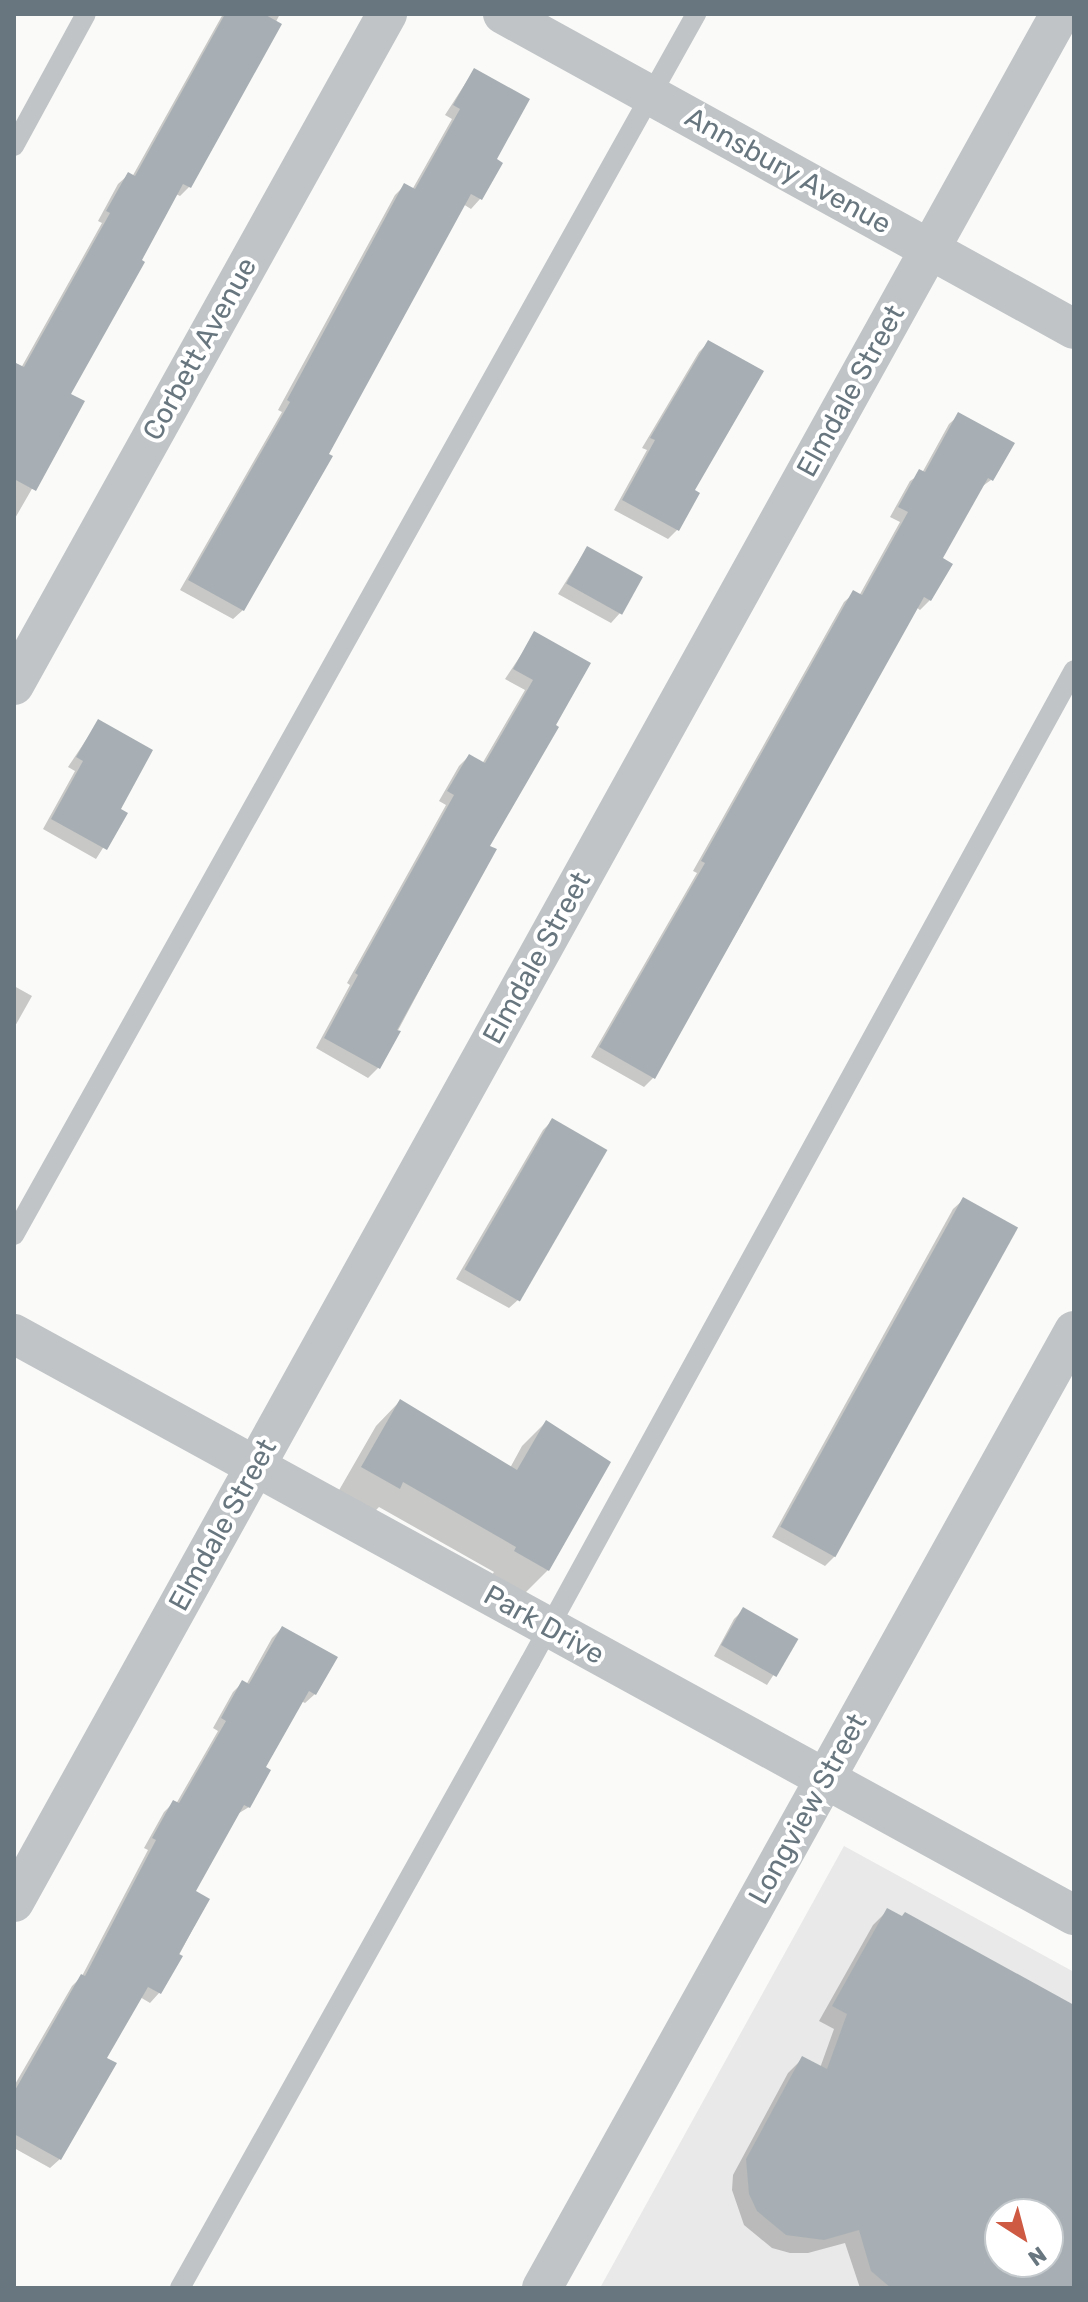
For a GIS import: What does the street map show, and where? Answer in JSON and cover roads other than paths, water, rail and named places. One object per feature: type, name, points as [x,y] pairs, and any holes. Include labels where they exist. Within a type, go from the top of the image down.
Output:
[{"type":"street","name":"Corbett Avenue","points":[[14,685],[387,14]]},
{"type":"street","name":"Annsbury Avenue","points":[[503,14],[1074,329]]},
{"type":"street","name":"Elmdale Street","points":[[14,1902],[1060,14]]},
{"type":"street","name":"Longview Street","points":[[542,2288],[1074,1331]]},
{"type":"street","name":"Park Drive","points":[[14,1334],[1074,1915]]},
{"type":"lane","points":[[14,146],[86,14]]},
{"type":"lane","points":[[14,1235],[696,14]]},
{"type":"lane","points":[[180,2288],[549,1628],[1074,670]]}]
